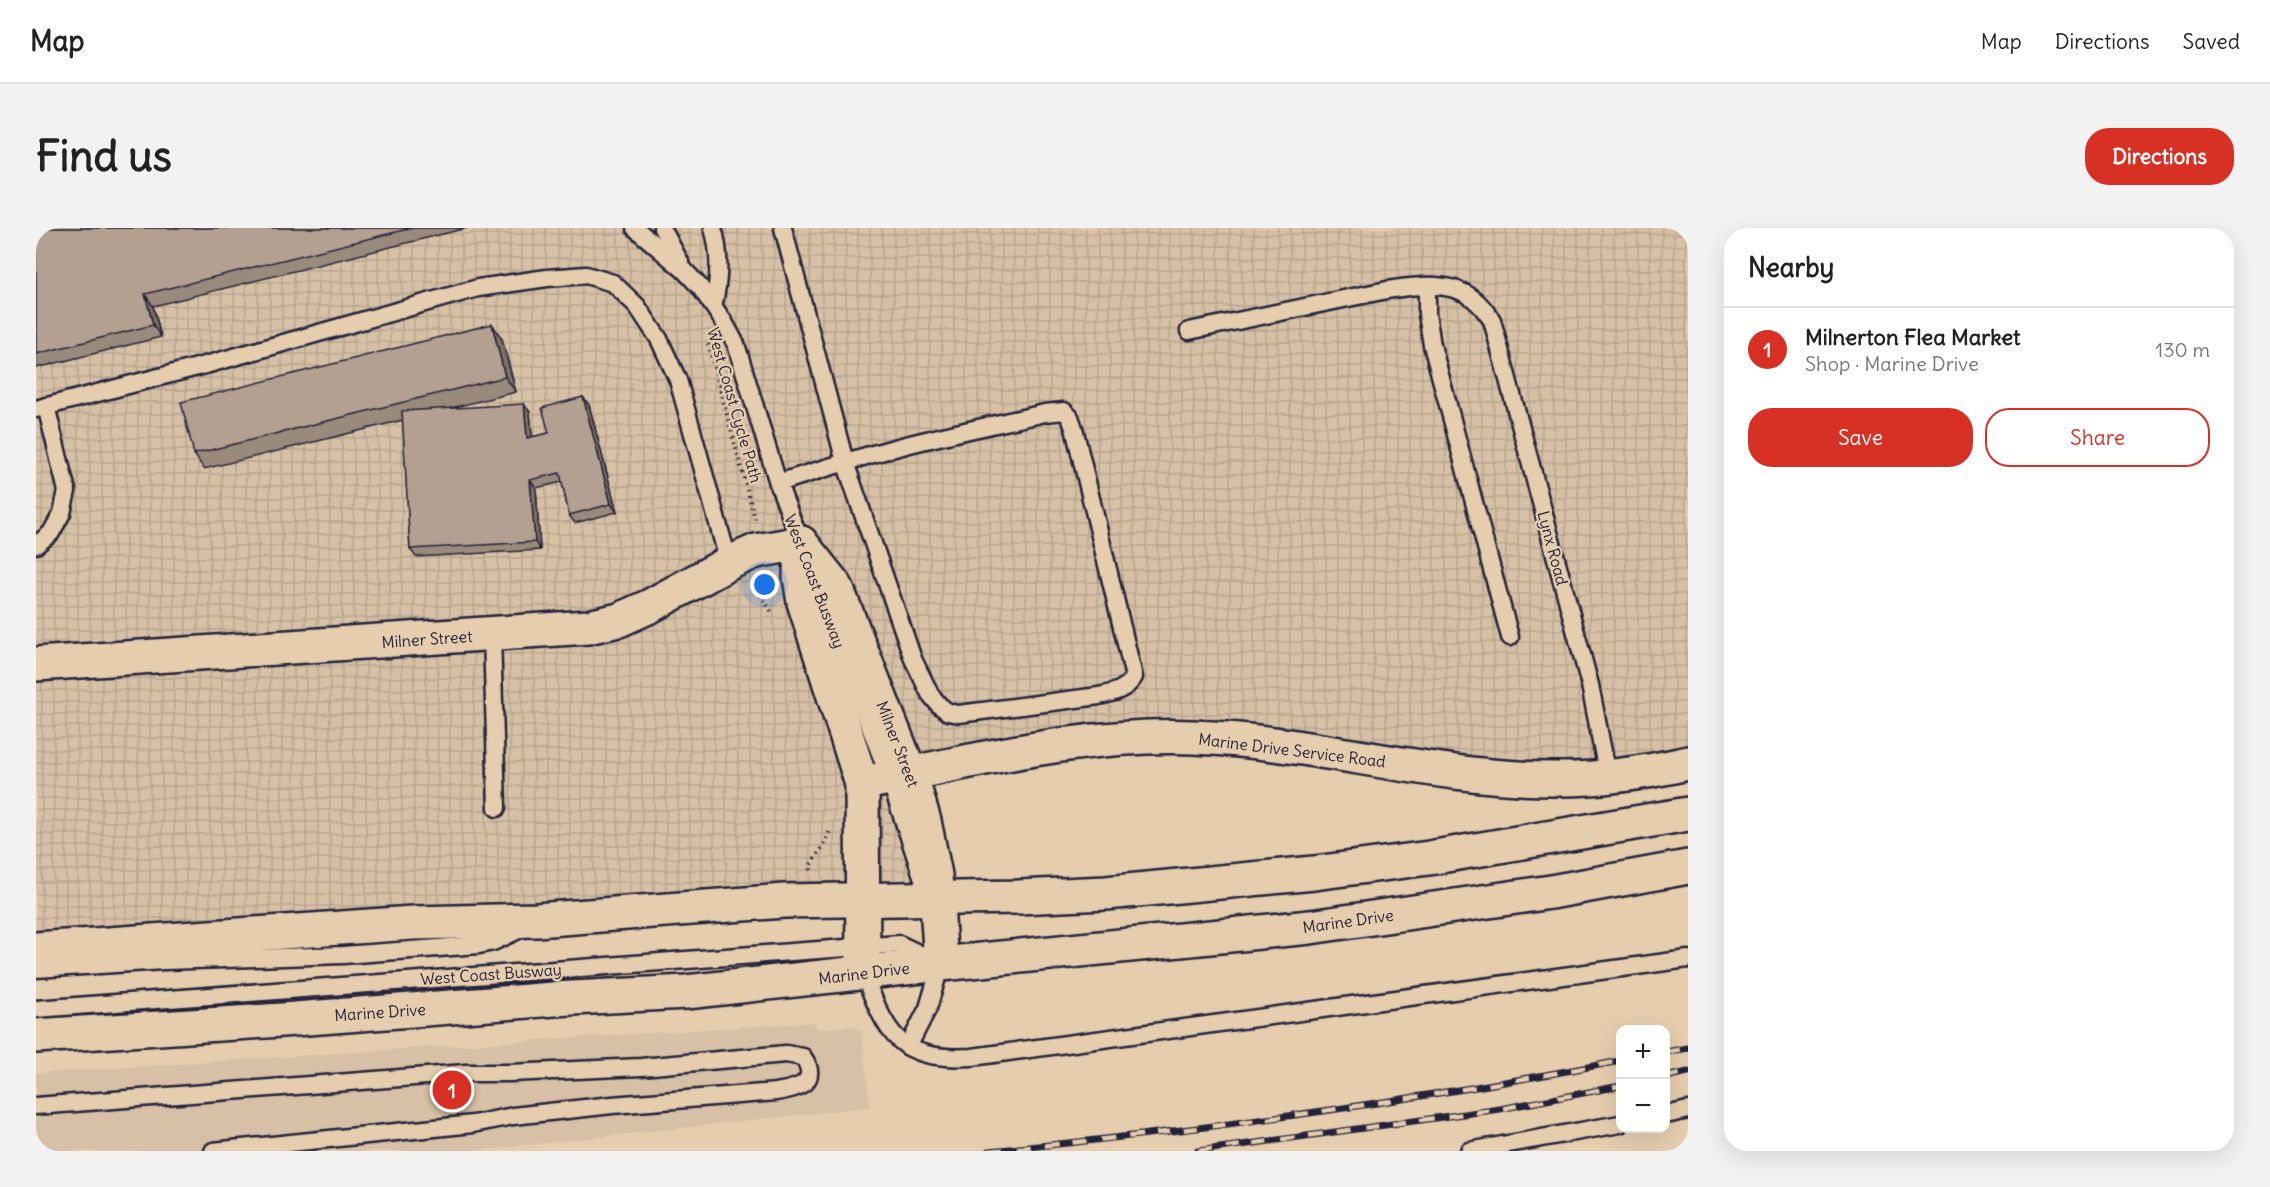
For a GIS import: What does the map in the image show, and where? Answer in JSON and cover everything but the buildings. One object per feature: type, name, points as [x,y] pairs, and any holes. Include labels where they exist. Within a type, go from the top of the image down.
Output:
[{"type":"main road","name":"Milner Street","points":[[36,664],[588,627],[619,620],[650,606],[729,562],[756,551],[801,543]]},
{"type":"main road","name":"Milner Street","points":[[801,543],[836,587],[887,778],[862,900],[862,959]]},
{"type":"main road","name":"Milner Street","points":[[801,543],[800,577],[804,602],[887,778],[931,851],[941,964]]},
{"type":"main road","name":"Marine Drive Service Road","points":[[887,778],[1020,750],[1156,737],[1194,737],[1285,746],[1512,777],[1554,780],[1648,772],[1688,763]]},
{"type":"main road","points":[[36,949],[413,923],[536,920],[784,901],[1018,897],[1106,893],[1314,873],[1429,858],[1688,814]]},
{"type":"main road","name":"Marine Drive","points":[[36,1036],[554,999],[686,992],[862,959],[941,964],[1310,927],[1551,892],[1688,867]]},
{"type":"lane","name":"West Coast Busway","points":[[635,228],[685,271]]},
{"type":"lane","name":"West Coast Busway","points":[[662,228],[685,271],[713,306],[736,344],[778,483],[801,543]]},
{"type":"lane","points":[[713,228],[718,246],[719,270],[713,306]]},
{"type":"lane","points":[[778,483],[845,462],[901,446],[1045,413],[1064,411],[1070,417],[1074,428],[1134,677],[1129,684],[1117,692],[971,714],[948,712],[930,694],[913,659],[845,462],[783,228]]},
{"type":"lane","points":[[36,545],[51,533],[62,513],[67,491],[41,408],[209,364],[478,288],[586,275],[613,283],[637,306],[659,339],[678,380],[729,562]]},
{"type":"lane","points":[[1189,331],[1387,290],[1427,285],[1427,314],[1432,345],[1509,637]]},
{"type":"lane","name":"Lynx Road","points":[[1427,285],[1454,289],[1465,294],[1476,300],[1492,320],[1590,685],[1608,777]]},
{"type":"lane","points":[[492,634],[497,807]]},
{"type":"lane","name":"West Coast Busway","points":[[36,969],[164,961],[343,955],[479,945],[507,936],[536,920]]},
{"type":"lane","name":"West Coast Busway","points":[[36,1009],[862,959]]},
{"type":"lane","points":[[862,959],[881,1018],[908,1047],[935,1057],[972,1057],[1688,959]]},
{"type":"lane","points":[[908,1047],[928,1008],[941,964]]},
{"type":"lane","points":[[36,1106],[466,1073],[510,1074],[641,1067],[786,1054],[803,1057],[809,1065],[808,1076],[804,1084],[796,1089],[776,1092],[612,1105],[513,1116],[473,1124],[213,1151]]},
{"type":"lane","points":[[1670,1114],[1688,1110]]},
{"type":"lane","points":[[1469,1151],[1616,1125]]},
{"type":"path","name":"West Coast Cycle Path","points":[[707,343],[741,472],[755,513]]},
{"type":"path","points":[[757,590],[771,611]]},
{"type":"shaded area","points":[[36,228],[1688,228],[1688,765],[1649,775],[1236,739],[911,773],[936,898],[36,950]]},
{"type":"shaded area","points":[[815,1022],[816,1029],[853,1026],[862,1032],[870,1107],[471,1151],[36,1151],[36,1073]]},
{"type":"railway","points":[[1670,1051],[1688,1048]]},
{"type":"railway","points":[[989,1151],[1306,1114],[1616,1062]]},
{"type":"railway","points":[[1670,1076],[1688,1072]]},
{"type":"railway","points":[[1198,1151],[1500,1109],[1616,1087]]},
{"type":"place","name":"Milnerton Flea Market","points":[[452,1090]]}]
